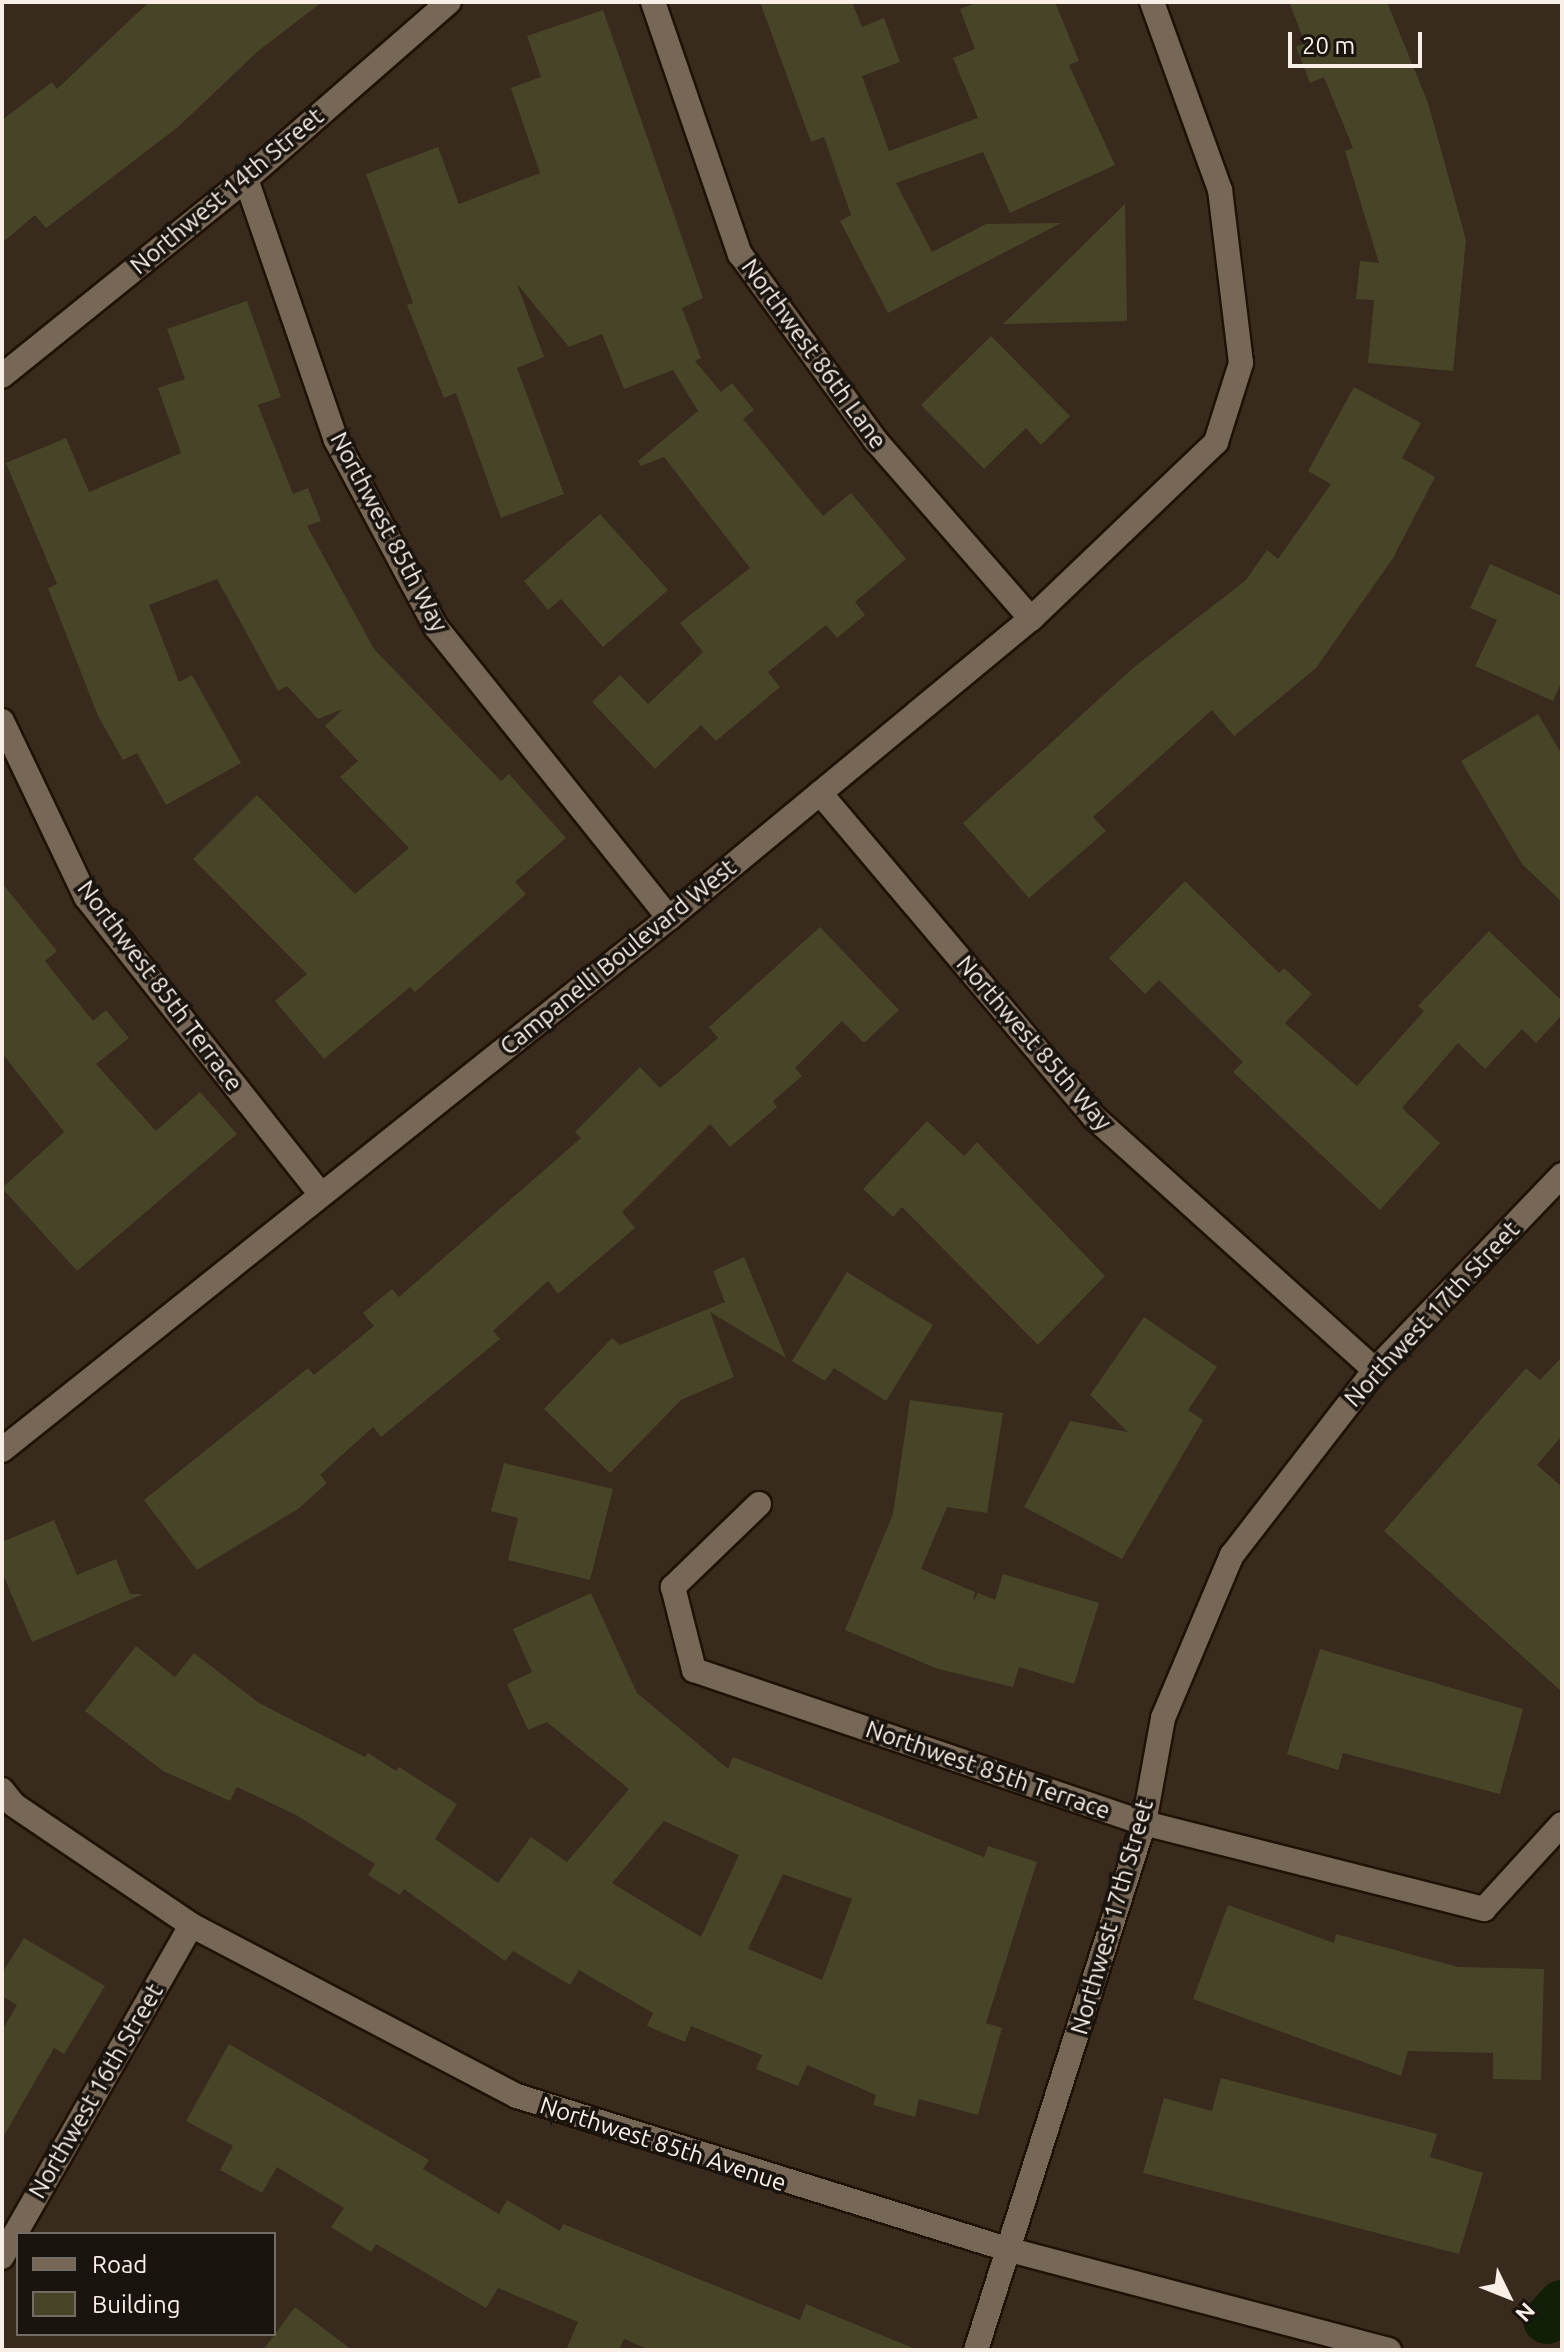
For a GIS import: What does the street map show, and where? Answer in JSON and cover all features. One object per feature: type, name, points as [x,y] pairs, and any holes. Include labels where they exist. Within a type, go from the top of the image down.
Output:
[{"type":"street","name":"Northwest 14th Street","points":[[2,376],[246,179],[449,2]]},
{"type":"street","name":"Northwest 86th Lane","points":[[653,2],[740,254],[875,440],[1031,619]]},
{"type":"street","name":"Campanelli Boulevard West","points":[[2,1450],[320,1193],[669,918],[1031,619],[1216,442],[1241,363],[1220,190],[1152,2]]},
{"type":"street","name":"Northwest 85th Way","points":[[246,179],[336,440],[436,627],[669,918]]},
{"type":"street","name":"Northwest 85th Terrace","points":[[2,721],[86,897],[320,1193]]},
{"type":"street","name":"Northwest 85th Way","points":[[820,793],[1095,1118],[1375,1370]]},
{"type":"street","name":"Northwest 17th Street","points":[[976,2350],[1144,1823],[1163,1718],[1232,1555],[1375,1370],[1562,1175]]},
{"type":"street","name":"Northwest 85th Terrace","points":[[759,1504],[673,1587],[694,1670],[1144,1823],[1484,1909],[1562,1824]]},
{"type":"street","name":"Northwest 85th Avenue","points":[[2,1790],[14,1805],[191,1925],[517,2096],[1010,2250],[1389,2350]]},
{"type":"street","name":"Northwest 16th Street","points":[[16,2232],[191,1925]]},
{"type":"street","name":"Northwest 16th Street","points":[[2,2257],[16,2232]]},
{"type":"building","points":[[149,2],[322,2],[257,52],[178,127],[46,228],[35,215],[2,243],[2,120],[52,82],[57,89]]},
{"type":"building","points":[[760,2],[852,2],[862,27],[884,18],[900,62],[862,76],[889,151],[978,118],[953,58],[975,49],[960,9],[978,2],[1055,2],[1079,61],[1069,65],[1115,165],[1010,213],[983,152],[896,183],[932,252],[986,224],[1061,223],[888,313],[840,221],[851,215],[824,137],[811,142]]},
{"type":"building","points":[[1289,2],[1387,2],[1428,103],[1466,240],[1453,371],[1368,363],[1374,300],[1356,299],[1360,261],[1379,263],[1345,151],[1353,148],[1324,77],[1310,83],[1296,47],[1305,43]]},
{"type":"building","points":[[603,10],[703,298],[682,308],[701,358],[695,361],[721,392],[732,383],[754,410],[743,419],[823,516],[851,493],[906,559],[855,602],[865,615],[837,638],[826,625],[768,672],[780,687],[716,741],[701,725],[655,769],[592,702],[620,675],[648,704],[703,652],[680,623],[750,568],[664,457],[641,466],[638,461],[698,411],[673,370],[624,389],[602,334],[569,347],[517,284],[544,357],[517,368],[564,494],[501,518],[456,393],[444,398],[407,305],[413,303],[366,174],[438,147],[459,204],[540,173],[511,88],[541,77],[527,36]]},
{"type":"building","points":[[1125,204],[1127,321],[1003,324]]},
{"type":"building","points":[[247,301],[281,397],[258,405],[293,494],[308,488],[321,521],[307,526],[374,649],[501,781],[509,774],[566,838],[515,882],[526,894],[415,992],[410,987],[324,1059],[275,1001],[307,974],[193,859],[257,795],[355,894],[409,848],[340,777],[358,761],[325,726],[343,709],[318,719],[287,686],[278,691],[217,579],[149,605],[179,682],[192,675],[241,763],[166,805],[137,753],[123,760],[98,716],[48,588],[57,584],[6,463],[66,438],[89,492],[181,453],[158,388],[185,379],[167,329]]},
{"type":"building","points":[[991,336],[1070,416],[1041,445],[1026,428],[984,469],[921,405]]},
{"type":"building","points":[[1354,387],[1421,423],[1402,458],[1435,477],[1393,558],[1316,668],[1234,736],[1212,710],[1093,817],[1106,831],[1029,898],[963,823],[1133,668],[1246,580],[1267,550],[1278,559],[1331,484],[1308,471]]},
{"type":"building","points":[[600,514],[668,590],[603,647],[561,599],[548,610],[524,581]]},
{"type":"building","points":[[1490,564],[1562,596],[1562,681],[1553,701],[1475,666],[1497,620],[1470,608]]},
{"type":"building","points":[[1538,714],[1562,755],[1562,902],[1522,864],[1461,761]]},
{"type":"building","points":[[1185,881],[1279,973],[1284,968],[1312,994],[1285,1023],[1357,1086],[1424,1011],[1418,1006],[1489,931],[1562,1001],[1562,1015],[1536,1043],[1522,1029],[1485,1069],[1458,1043],[1402,1108],[1440,1143],[1380,1210],[1233,1072],[1243,1062],[1159,980],[1145,994],[1109,958]]},
{"type":"building","points":[[2,883],[57,951],[45,961],[93,1021],[106,1010],[129,1038],[96,1064],[156,1131],[200,1092],[237,1134],[77,1271],[2,1188],[64,1132],[2,1053]]},
{"type":"building","points":[[820,927],[899,1010],[864,1043],[842,1021],[795,1068],[802,1076],[773,1101],[777,1107],[730,1147],[710,1124],[622,1212],[635,1228],[558,1294],[548,1281],[493,1331],[500,1339],[381,1437],[373,1427],[320,1475],[327,1483],[298,1509],[197,1570],[144,1500],[308,1368],[314,1375],[374,1326],[363,1313],[392,1289],[399,1297],[581,1138],[575,1132],[640,1067],[660,1088],[718,1038],[709,1027]]},
{"type":"building","points":[[927,1121],[964,1156],[977,1142],[1105,1276],[1038,1345],[902,1207],[893,1217],[863,1189]]},
{"type":"building","points":[[744,1257],[786,1358],[710,1312],[734,1377],[681,1400],[610,1473],[544,1409],[612,1338],[620,1345],[725,1302],[713,1271]]},
{"type":"building","points":[[847,1272],[933,1325],[886,1401],[834,1368],[825,1381],[792,1361]]},
{"type":"building","points":[[1144,1317],[1217,1367],[1188,1410],[1203,1420],[1122,1559],[1024,1507],[1070,1421],[1128,1432],[1090,1395]]},
{"type":"building","points":[[1562,1357],[1562,1436],[1537,1465],[1562,1487],[1562,1692],[1384,1531],[1526,1368],[1540,1380]]},
{"type":"building","points":[[910,1400],[1003,1413],[987,1513],[947,1507],[921,1569],[975,1592],[973,1602],[978,1593],[995,1600],[1003,1574],[1099,1603],[1074,1684],[1019,1667],[1013,1687],[938,1669],[845,1630],[893,1514]]},
{"type":"building","points":[[504,1463],[613,1489],[590,1580],[508,1560],[518,1518],[491,1511]]},
{"type":"building","points":[[54,1520],[77,1575],[116,1559],[130,1594],[143,1594],[32,1642],[2,1572],[2,1542]]},
{"type":"building","points":[[591,1593],[637,1693],[728,1769],[733,1757],[984,1857],[988,1846],[1037,1862],[986,2023],[1002,2028],[978,2115],[919,2099],[915,2117],[873,2105],[876,2095],[807,2065],[798,2086],[756,2069],[762,2055],[691,2026],[685,2042],[647,2026],[653,2013],[579,1970],[570,1985],[513,1951],[505,1961],[404,1889],[400,1895],[368,1875],[375,1864],[296,1815],[237,1787],[230,1801],[163,1771],[85,1711],[136,1646],[175,1677],[194,1653],[259,1703],[365,1757],[368,1753],[396,1771],[399,1767],[457,1804],[435,1839],[498,1883],[531,1837],[567,1862],[629,1789],[547,1722],[528,1730],[507,1684],[532,1672],[513,1629]],"holes":[[[664,1821],[739,1855],[701,1937],[612,1883]],[[783,1874],[852,1899],[822,1980],[748,1949]]]},
{"type":"building","points":[[1320,1649],[1523,1709],[1500,1794],[1343,1753],[1338,1770],[1287,1754]]},
{"type":"building","points":[[1228,1905],[1334,1943],[1336,1934],[1458,1967],[1544,1969],[1541,2080],[1493,2079],[1493,2053],[1408,2051],[1401,2076],[1193,1999]]},
{"type":"building","points":[[24,1938],[105,1986],[64,2054],[54,2048],[2,2139],[2,2031],[17,2005],[2,1996],[2,1973]]},
{"type":"building","points":[[229,2044],[429,2160],[423,2169],[499,2214],[507,2200],[560,2231],[563,2224],[800,2320],[806,2304],[918,2350],[650,2350],[624,2339],[619,2350],[566,2350],[578,2322],[498,2288],[486,2308],[376,2244],[371,2252],[331,2227],[344,2208],[277,2167],[262,2193],[220,2170],[233,2146],[186,2121]]},
{"type":"building","points":[[1221,2078],[1437,2134],[1430,2157],[1483,2173],[1459,2254],[1143,2173],[1164,2098],[1212,2111]]},
{"type":"building","points":[[295,2307],[352,2350],[263,2350]]},
{"type":"waterway","points":[[1547,2320],[1562,2304]]}]
